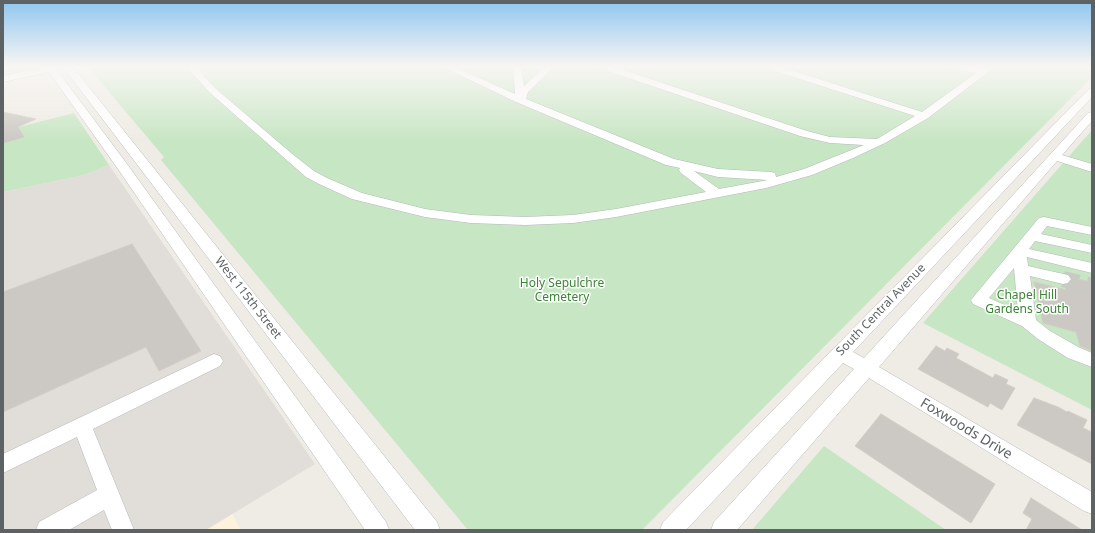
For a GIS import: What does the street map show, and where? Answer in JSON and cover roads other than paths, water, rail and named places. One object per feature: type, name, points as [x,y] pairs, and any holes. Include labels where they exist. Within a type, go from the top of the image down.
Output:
[{"type":"street","name":"West 115th Street","points":[[71,91],[122,167],[378,530]]},
{"type":"street","name":"West 115th Street","points":[[86,91],[429,530]]},
{"type":"street","points":[[213,91],[310,174],[356,196],[399,208],[464,218],[499,220],[550,220],[609,214],[766,184],[808,172],[881,141],[924,116],[958,91]]},
{"type":"street","points":[[500,91],[670,162],[688,172],[717,194]]},
{"type":"street","points":[[519,91],[520,100]]},
{"type":"street","points":[[520,100],[524,91]]},
{"type":"street","points":[[676,91],[804,134],[830,140],[881,141]]},
{"type":"street","points":[[846,91],[924,116]]},
{"type":"street","name":"South Central Avenue","points":[[671,530],[1092,91]]},
{"type":"street","points":[[722,530],[1092,115]]},
{"type":"street","points":[[804,134],[819,142],[827,152],[825,163],[821,167]]},
{"type":"street","points":[[1057,154],[1092,162]]},
{"type":"street","points":[[1057,154],[1092,168]]},
{"type":"street","points":[[670,162],[704,171],[733,175],[783,175],[808,172]]},
{"type":"street","points":[[1092,232],[1044,221],[979,300],[1028,322],[1044,335],[1074,353],[1092,360]]},
{"type":"street","points":[[1033,236],[1092,249]]},
{"type":"street","points":[[1019,251],[1092,268]]},
{"type":"street","points":[[1019,251],[1028,322]]},
{"type":"street","points":[[1022,269],[1063,279]]},
{"type":"street","name":"Foxwoods Drive","points":[[840,353],[1092,504]]},
{"type":"street","points":[[3,464],[214,361]]},
{"type":"street","points":[[82,425],[123,530]]},
{"type":"street","points":[[46,530],[109,495]]},
{"type":"tunnel","points":[[1063,279],[1092,286]]},
{"type":"park label","name":"Holy Sepulchre Cemetery","points":[[562,291]]},
{"type":"park label","name":"Chapel Hill Gardens South","points":[[1027,303]]}]
